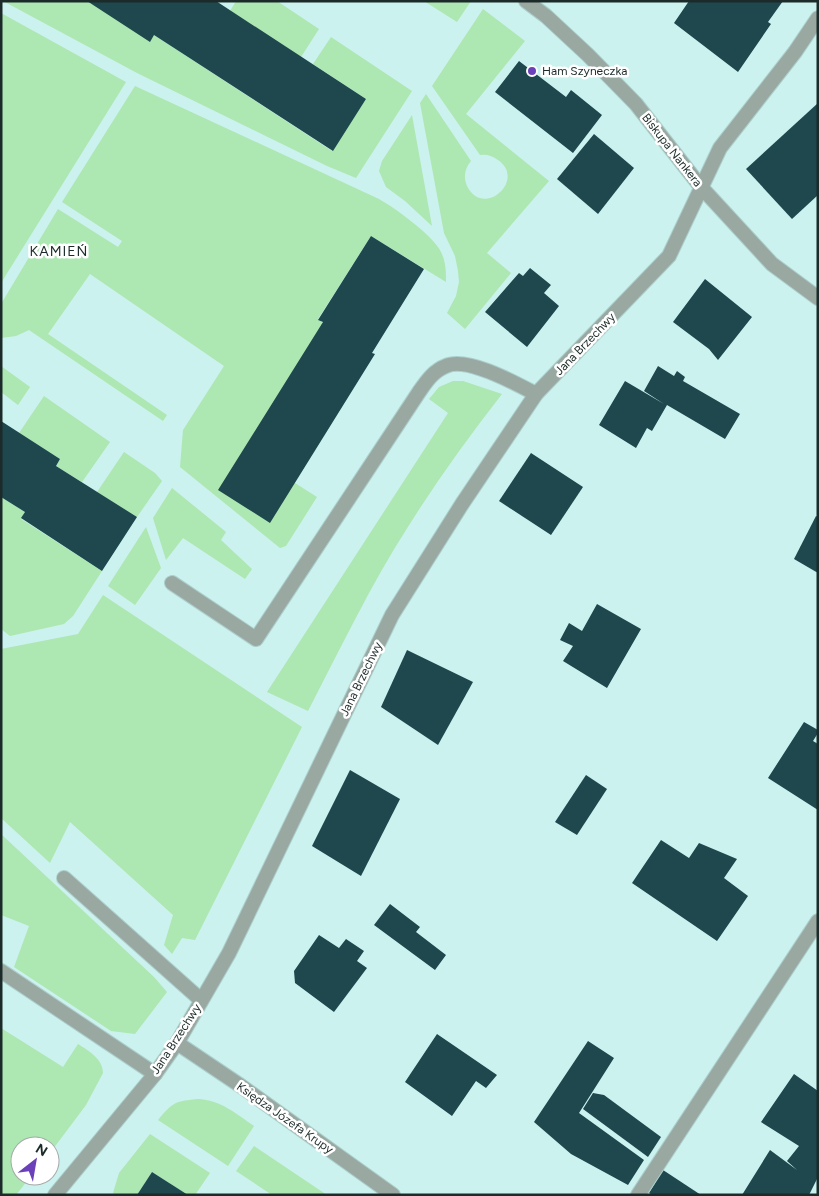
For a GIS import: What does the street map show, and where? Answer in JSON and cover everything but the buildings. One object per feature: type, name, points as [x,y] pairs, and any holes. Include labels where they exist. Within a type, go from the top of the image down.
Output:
[{"type":"street","name":"Biskupa Nankera","points":[[526,1],[546,16],[588,54],[636,104],[702,187],[772,264],[818,298]]},
{"type":"street","name":"Jana Brzechwy","points":[[55,1195],[155,1074],[177,1043],[229,953],[392,615],[462,504],[536,394],[668,256],[720,148],[795,52],[818,18]]},
{"type":"street","points":[[172,583],[256,639],[433,373],[447,364],[465,365],[492,372],[536,394]]},
{"type":"street","points":[[64,878],[201,1000]]},
{"type":"street","points":[[638,1195],[818,921]]},
{"type":"street","points":[[1,971],[155,1074]]},
{"type":"street","name":"Księdza Józefa Krupy","points":[[177,1043],[241,1086],[393,1195]]},
{"type":"green space","points":[[3,1],[87,1],[154,35],[332,151],[366,99],[313,64],[331,37],[412,91],[356,178],[327,166],[137,73]]},
{"type":"green space","points":[[236,1],[277,1],[319,29],[301,57],[230,11]]},
{"type":"green space","points":[[424,1],[471,1],[457,22]]},
{"type":"green space","points":[[483,9],[525,41],[466,114],[549,181],[487,253],[511,273],[465,329],[447,313],[456,296],[459,282],[458,271],[455,256],[444,233],[420,103],[426,94],[471,161],[466,170],[465,179],[467,186],[474,195],[483,199],[491,198],[499,193],[505,186],[508,177],[506,168],[494,157],[480,155],[432,86]]},
{"type":"green space","points":[[1,13],[126,82],[1,283]]},
{"type":"green space","points":[[135,86],[379,199],[431,238],[437,245],[444,260],[446,282],[371,236],[318,319],[323,323],[295,483],[317,497],[286,546],[280,548],[180,467],[183,430],[224,366],[90,274],[48,334],[167,415],[163,421],[29,330],[16,336],[1,338],[1,304],[58,209],[118,247],[122,241],[62,202]]},
{"type":"green space","points":[[412,115],[432,226],[405,201],[386,187],[379,171],[382,161]]},
{"type":"green space","points":[[1,366],[30,387],[18,405],[1,392]]},
{"type":"green space","points":[[453,381],[463,381],[502,394],[448,466],[399,541],[369,593],[308,711],[267,692],[448,413],[429,399],[439,387]]},
{"type":"green space","points":[[44,396],[110,442],[82,482],[56,466],[60,459],[19,433]]},
{"type":"green space","points":[[124,452],[155,473],[162,481],[137,517],[97,492]]},
{"type":"green space","points":[[172,488],[226,532],[221,540],[252,569],[245,579],[183,538],[166,560],[153,518]]},
{"type":"green space","points":[[1,497],[25,512],[21,519],[102,571],[73,616],[64,624],[10,636],[1,629]]},
{"type":"green space","points":[[146,527],[161,568],[135,605],[108,586]]},
{"type":"green space","points":[[103,595],[302,727],[195,940],[182,938],[172,954],[164,945],[173,915],[70,822],[50,863],[1,818],[1,649],[78,634]]},
{"type":"green space","points":[[1,834],[154,977],[167,992],[135,1034],[111,1031],[14,967],[29,926],[1,915]]},
{"type":"green space","points":[[1,1028],[63,1067],[78,1044],[98,1060],[103,1073],[86,1105],[60,1140],[60,1136],[10,1136],[10,1186],[23,1186],[16,1195],[1,1195]]},
{"type":"green space","points":[[199,1099],[222,1105],[254,1126],[228,1166],[158,1120],[171,1106],[179,1102]]},
{"type":"green space","points":[[150,1134],[210,1173],[195,1195],[188,1195],[152,1172],[137,1195],[116,1195],[113,1193],[119,1173]]},
{"type":"green space","points":[[254,1146],[327,1195],[272,1195],[236,1171]]},
{"type":"place","name":"Ham Szyneczka","points":[[532,71]]},
{"type":"district","name":"KAMIEŃ","points":[[59,251]]}]
